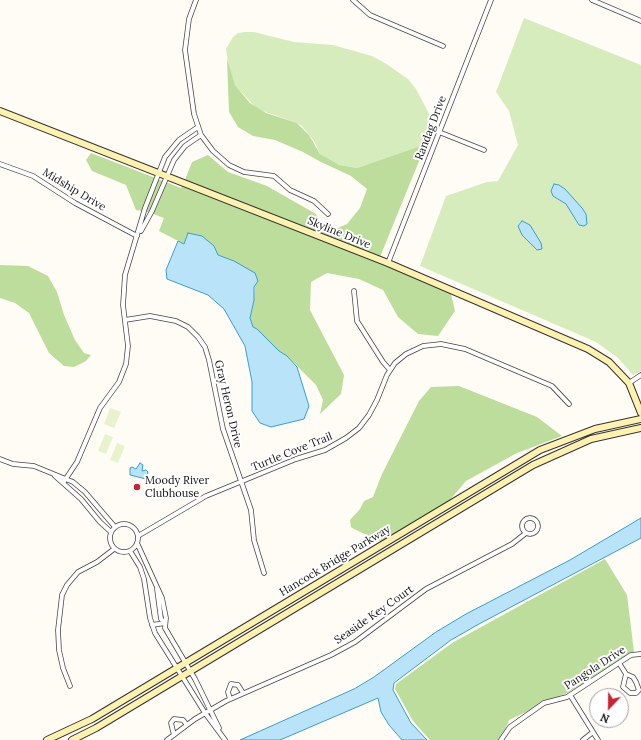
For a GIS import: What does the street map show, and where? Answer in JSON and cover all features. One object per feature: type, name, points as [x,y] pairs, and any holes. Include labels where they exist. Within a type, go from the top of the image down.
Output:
[{"type":"main road","name":"Skyline Drive","points":[[0,111],[74,138],[388,264],[588,349],[609,362],[629,383],[641,413]]},
{"type":"main road","name":"Hancock Bridge Parkway","points":[[47,740],[83,724],[540,450],[588,431],[641,419]]},
{"type":"main road","name":"Hancock Bridge Parkway","points":[[72,740],[96,728],[533,465],[591,439],[641,428]]},
{"type":"street","points":[[196,0],[189,19],[186,50],[192,100],[201,135],[213,151],[229,165],[244,172],[274,176],[290,190],[314,201],[328,214]]},
{"type":"street","points":[[353,0],[370,14],[443,46]]},
{"type":"street","name":"Randag Drive","points":[[388,264],[491,0]]},
{"type":"street","points":[[592,0],[640,20],[641,14]]},
{"type":"street","points":[[65,481],[80,456],[100,408],[123,372],[128,346],[123,305],[125,275],[145,208],[165,157],[176,144],[198,127]]},
{"type":"street","points":[[440,132],[484,150]]},
{"type":"street","points":[[137,236],[152,211],[174,160],[182,150],[201,135]]},
{"type":"street","points":[[176,144],[182,150]]},
{"type":"street","name":"Midship Drive","points":[[0,164],[33,176],[75,203],[137,236]]},
{"type":"street","points":[[354,291],[357,321],[383,362],[390,370]]},
{"type":"street","name":"Gray Heron Drive","points":[[125,320],[150,316],[163,317],[176,321],[188,327],[205,347],[223,429],[240,483],[251,510],[254,540],[264,573]]},
{"type":"street","name":"Turtle Cove Trail","points":[[138,536],[206,496],[296,459],[325,450],[351,435],[373,410],[390,370],[401,358],[417,348],[429,345],[447,344],[465,349],[552,386],[569,404]]},
{"type":"street","points":[[629,383],[641,375]]},
{"type":"street","points":[[0,459],[13,464],[34,466],[50,472],[65,481],[100,522],[111,532]]},
{"type":"street","points":[[65,481],[73,482],[84,492],[115,527]]},
{"type":"street","points":[[127,525],[134,529],[138,536],[137,543],[130,551],[121,552],[114,549],[110,543],[111,532],[115,527],[127,525]]},
{"type":"street","name":"Seaside Key Court","points":[[167,740],[205,713],[230,699],[331,655],[355,642],[426,589],[512,544],[526,533]]},
{"type":"street","points":[[137,543],[162,598],[166,618],[164,623]]},
{"type":"street","points":[[70,686],[63,668],[59,650],[58,630],[62,595],[67,585],[78,572],[98,562],[114,549]]},
{"type":"street","points":[[130,551],[140,567],[155,633],[181,677],[205,713],[222,734]]},
{"type":"street","points":[[157,586],[157,598],[161,619],[211,710],[225,740]]},
{"type":"street","points":[[147,600],[162,598]]},
{"type":"street","points":[[152,625],[164,623]]},
{"type":"street","name":"Pangola Drive","points":[[501,740],[510,727],[544,703],[561,700],[631,655],[641,654]]},
{"type":"street","points":[[619,662],[626,674],[633,677],[636,682],[639,690],[636,693],[630,693],[623,687],[626,674]]},
{"type":"street","points":[[230,699],[228,692],[231,684],[238,685],[243,693]]},
{"type":"street","points":[[570,695],[598,740]]},
{"type":"street","points":[[174,735],[171,723],[174,719],[183,720],[187,725]]},
{"type":"street","points":[[583,740],[593,732]]},
{"type":"green space","points":[[524,18],[641,65],[641,371],[633,375],[617,357],[596,342],[420,266],[446,196],[487,182],[498,181],[518,145],[509,111],[496,92]]},
{"type":"green space","points":[[254,32],[294,42],[333,45],[372,56],[385,63],[408,79],[416,89],[424,104],[434,124],[426,144],[357,168],[331,162],[320,154],[314,141],[302,126],[257,109],[235,85],[229,70],[226,49],[233,37],[238,33]]},
{"type":"green space","points":[[227,59],[235,85],[250,103],[266,113],[297,123],[309,135],[320,154],[339,165],[357,168],[426,144],[380,257],[185,180],[192,162],[208,155],[228,172],[267,186],[316,214],[322,228],[329,232],[347,224],[360,208],[367,189],[351,176],[303,152],[275,140],[253,136],[238,127],[229,112]]},
{"type":"green space","points":[[91,153],[181,188],[182,186],[386,266],[451,294],[455,311],[438,336],[418,334],[398,317],[383,290],[359,279],[327,273],[311,282],[310,310],[344,375],[341,394],[320,414],[323,400],[316,385],[287,356],[279,351],[257,329],[253,327],[250,318],[254,300],[255,284],[234,261],[218,255],[214,246],[184,244],[159,231],[164,218],[148,212],[136,210],[126,185],[92,171],[86,160]]},
{"type":"green space","points":[[0,265],[28,266],[48,276],[57,292],[64,315],[75,340],[84,353],[91,355],[86,361],[74,367],[64,366],[49,353],[29,313],[15,303],[0,298]]},
{"type":"green space","points":[[459,386],[537,417],[562,436],[517,453],[466,481],[449,501],[381,542],[351,527],[350,520],[360,509],[364,501],[373,497],[382,474],[419,401],[431,387]]},
{"type":"green space","points":[[110,408],[121,412],[114,428],[104,424]]},
{"type":"green space","points":[[105,434],[113,437],[106,454],[98,451]]},
{"type":"green space","points":[[117,443],[125,446],[118,463],[110,460]]},
{"type":"green space","points":[[605,559],[627,595],[634,652],[571,691],[509,720],[501,740],[430,740],[413,721],[395,689],[396,684],[452,643]]},
{"type":"water","points":[[554,184],[565,189],[582,208],[586,214],[587,224],[584,226],[579,225],[566,204],[553,196],[551,191]]},
{"type":"water","points":[[522,221],[530,225],[541,243],[542,249],[537,250],[522,235],[518,226]]},
{"type":"water","points":[[188,233],[202,236],[214,246],[218,255],[234,261],[255,273],[258,281],[254,287],[254,300],[250,318],[253,327],[257,329],[279,351],[287,356],[297,367],[309,406],[304,419],[271,427],[260,423],[252,411],[252,382],[245,346],[224,309],[208,295],[167,279],[166,270],[178,241],[184,244]]},
{"type":"water","points":[[140,463],[143,465],[142,471],[146,470],[148,472],[146,479],[130,475],[130,468],[132,467],[136,469]]},
{"type":"water","points":[[641,518],[641,538],[451,640],[394,683],[393,690],[411,723],[427,740],[402,740],[389,725],[381,712],[378,698],[280,740],[240,740],[354,689],[374,677],[436,632],[466,614],[570,560]]},
{"type":"place","name":"Moody River Clubhouse","points":[[137,487]]}]
